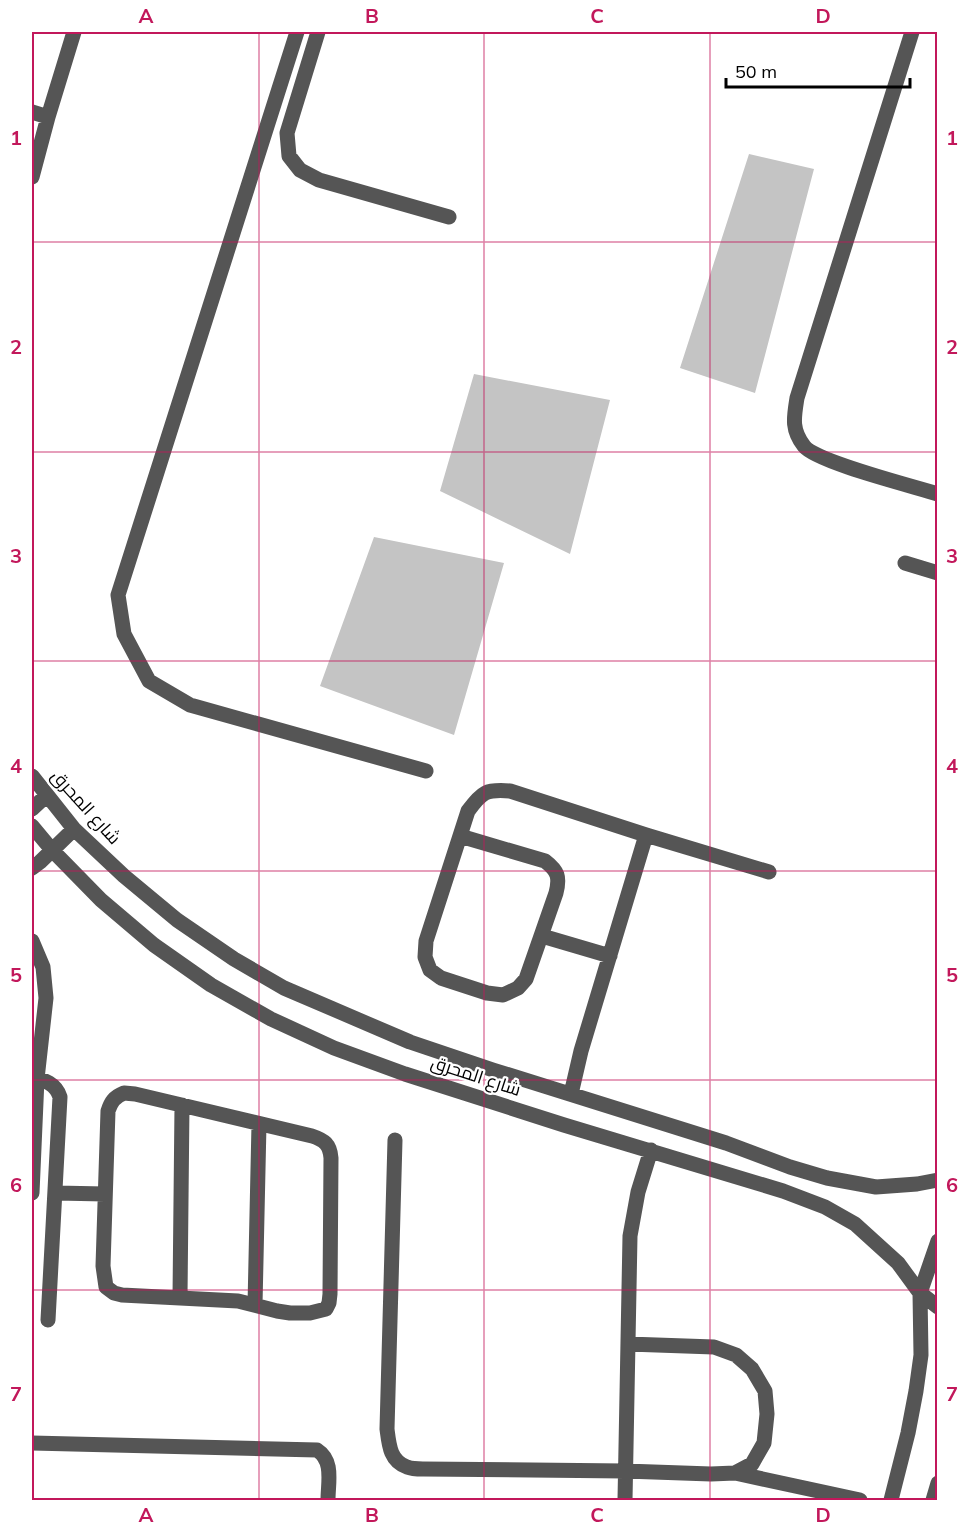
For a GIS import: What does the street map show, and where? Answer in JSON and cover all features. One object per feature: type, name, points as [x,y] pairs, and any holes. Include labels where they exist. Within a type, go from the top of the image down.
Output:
[{"type":"street","points":[[32,177],[74,32]]},
{"type":"street","points":[[297,32],[118,595],[123,634],[149,681],[189,705],[426,771]]},
{"type":"street","points":[[318,32],[287,133],[289,156],[300,170],[319,180],[449,217]]},
{"type":"street","points":[[912,32],[801,386],[793,420],[805,448],[825,459],[938,494]]},
{"type":"street","points":[[32,112],[48,117]]},
{"type":"street","points":[[905,563],[938,573]]},
{"type":"street","name":"شارع المحرق","points":[[32,776],[74,829],[124,876],[177,920],[234,959],[284,988],[410,1042],[726,1143],[827,1178],[876,1187],[938,1180]]},
{"type":"street","points":[[460,836],[546,861],[555,869],[559,882],[526,979],[518,988],[503,995],[488,993],[441,978],[430,970],[425,957],[426,942],[468,811],[478,797],[492,789],[510,790],[646,835],[769,872]]},
{"type":"street","points":[[32,809],[46,795]]},
{"type":"street","name":"شارع المحرق","points":[[32,826],[101,900],[154,945],[211,985],[271,1019],[334,1048],[405,1074],[783,1191],[825,1207],[855,1224],[898,1263],[920,1293],[938,1307]]},
{"type":"street","points":[[32,868],[74,829]]},
{"type":"street","points":[[571,1094],[581,1051],[646,835]]},
{"type":"street","points":[[542,936],[610,956]]},
{"type":"street","points":[[32,941],[43,967],[46,998],[34,1078],[32,1192]]},
{"type":"street","points":[[34,1078],[52,1084],[60,1097],[48,1320]]},
{"type":"street","points":[[124,1093],[135,1094],[259,1124],[320,1139],[327,1142],[330,1150],[330,1294],[326,1309],[310,1313],[277,1311],[238,1301],[122,1295],[106,1287],[103,1266],[108,1111],[111,1101],[124,1093]]},
{"type":"street","points":[[180,1297],[182,1105]]},
{"type":"street","points":[[255,1305],[259,1124]]},
{"type":"street","points":[[395,1140],[387,1430],[389,1449],[396,1460],[407,1468],[423,1469],[735,1473],[860,1500]]},
{"type":"street","points":[[625,1500],[630,1236],[638,1192],[651,1150]]},
{"type":"street","points":[[56,1193],[105,1194]]},
{"type":"street","points":[[891,1500],[908,1433],[921,1355],[920,1293],[938,1240]]},
{"type":"street","points":[[628,1344],[714,1347],[736,1355],[752,1368],[765,1391],[767,1414],[764,1443],[752,1464],[735,1473]]},
{"type":"street","points":[[32,1443],[309,1448],[324,1454],[328,1461],[328,1500]]},
{"type":"street","points":[[933,1500],[938,1483]]},
{"type":"building","points":[[749,154],[814,169],[755,393],[680,368]]},
{"type":"building","points":[[474,374],[610,400],[570,554],[440,491]]},
{"type":"building","points":[[374,537],[504,563],[454,735],[320,686]]}]
